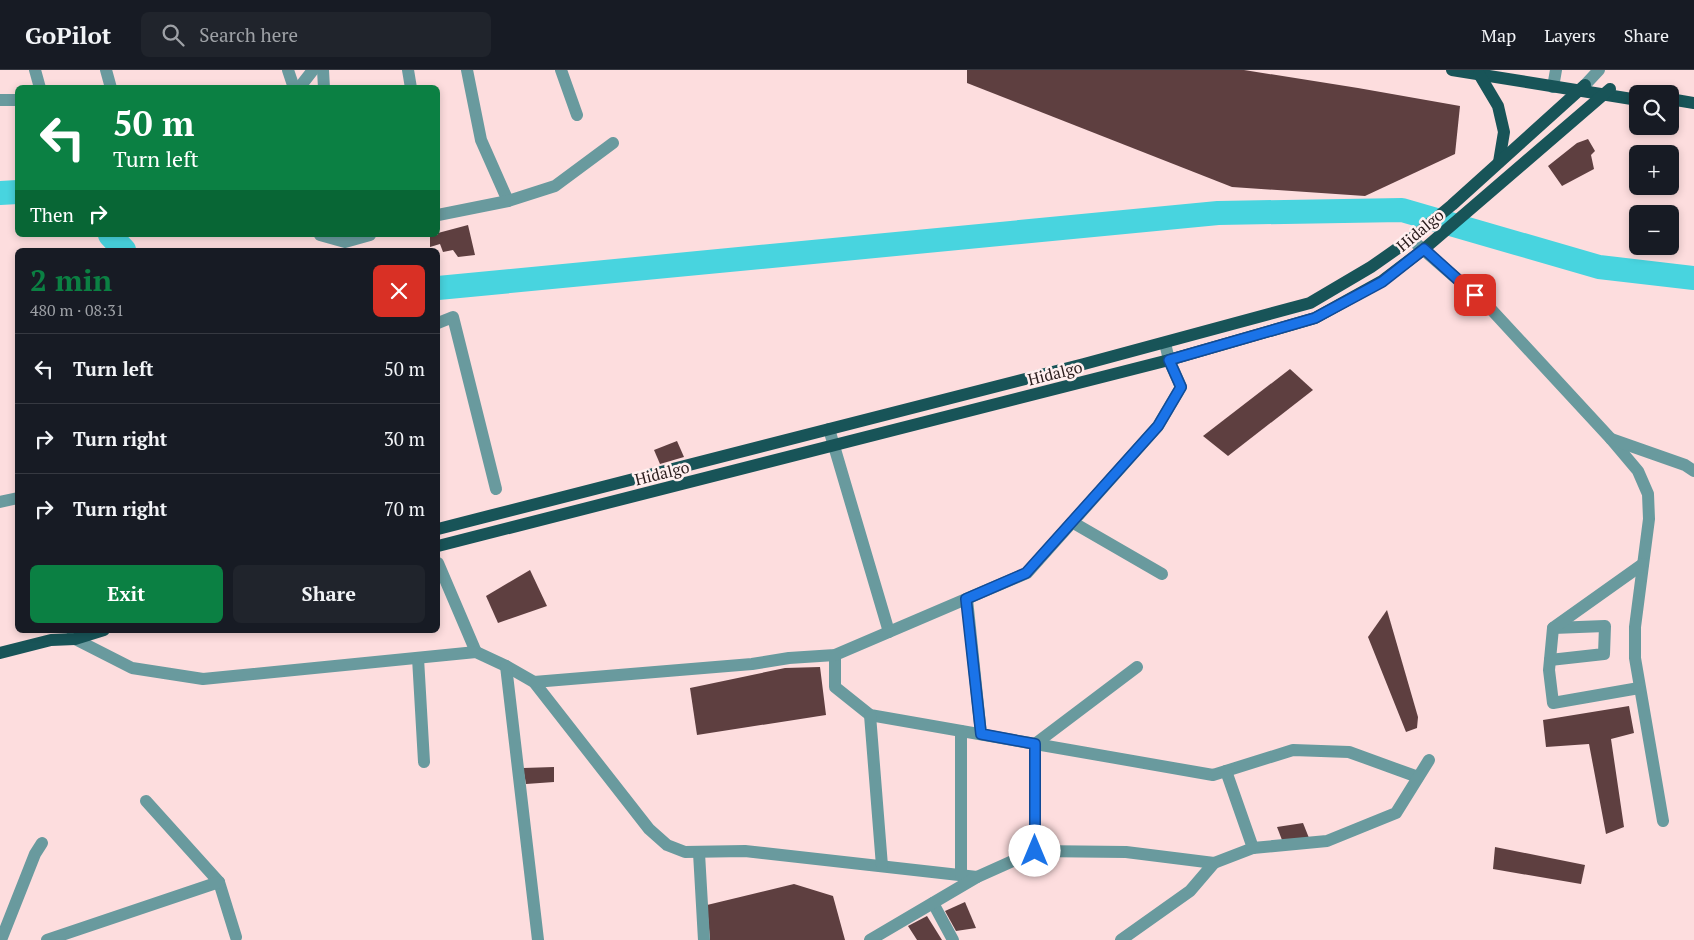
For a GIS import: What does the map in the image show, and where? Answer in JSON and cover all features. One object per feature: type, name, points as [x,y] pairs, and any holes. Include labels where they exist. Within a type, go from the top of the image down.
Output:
[{"type":"main road","points":[[1452,70],[1483,71],[1555,79],[1582,88],[1629,98]]},
{"type":"main road","points":[[1483,71],[1498,106],[1504,132],[1499,162]]},
{"type":"main road","name":"Hidalgo","points":[[440,528],[1165,343],[1310,303],[1371,266],[1415,235],[1452,205],[1582,88]]},
{"type":"main road","points":[[1607,92],[1629,93]]},
{"type":"main road","name":"Hidalgo","points":[[440,545],[1169,360],[1315,318],[1382,282],[1465,214],[1607,92]]},
{"type":"main road","points":[[1679,101],[1692,105]]},
{"type":"main road","points":[[1679,105],[1692,105]]},
{"type":"main road","points":[[51,640],[57,633]]},
{"type":"main road","points":[[0,653],[74,634]]},
{"type":"street","points":[[35,70],[39,85]]},
{"type":"street","points":[[106,70],[110,85]]},
{"type":"street","points":[[288,70],[293,85]]},
{"type":"street","points":[[301,85],[313,70]]},
{"type":"street","points":[[323,70],[324,85]]},
{"type":"street","points":[[408,70],[410,85]]},
{"type":"street","points":[[467,70],[481,140],[508,201]]},
{"type":"street","points":[[561,70],[577,115]]},
{"type":"street","points":[[1582,88],[1599,70]]},
{"type":"street","points":[[0,100],[15,100]]},
{"type":"street","points":[[440,212],[508,201],[555,186],[613,143]]},
{"type":"street","points":[[1415,235],[1428,245],[1488,306],[1611,439],[1638,471],[1648,494],[1649,519],[1635,627],[1635,658],[1663,821]]},
{"type":"street","points":[[325,239],[345,242],[363,237]]},
{"type":"street","points":[[440,322],[453,318],[496,489]]},
{"type":"street","points":[[534,682],[752,664],[789,658],[835,655],[1026,573],[1158,426],[1181,387],[1169,360],[1165,343]]},
{"type":"street","points":[[829,429],[889,632]]},
{"type":"street","points":[[1611,439],[1684,464],[1694,471]]},
{"type":"street","points":[[0,502],[15,499]]},
{"type":"street","points":[[1072,522],[1162,574]]},
{"type":"street","points":[[1639,688],[1554,703],[1549,670],[1554,628],[1644,564]]},
{"type":"street","points":[[440,568],[476,652]]},
{"type":"street","points":[[966,599],[981,734]]},
{"type":"street","points":[[1550,660],[1604,654],[1605,626],[1554,628]]},
{"type":"street","points":[[74,634],[132,668],[204,679],[476,652],[534,682],[649,829],[667,844],[685,852],[745,851],[978,877]]},
{"type":"street","points":[[835,655],[835,687],[870,715],[1213,775],[1293,750],[1349,752],[1418,777]]},
{"type":"street","points":[[418,658],[424,762]]},
{"type":"street","points":[[506,666],[538,940]]},
{"type":"street","points":[[1035,744],[1137,667]]},
{"type":"street","points":[[870,715],[882,866]]},
{"type":"street","points":[[961,731],[961,875]]},
{"type":"street","points":[[1035,744],[1035,851]]},
{"type":"street","points":[[870,940],[887,936],[933,903],[978,877],[1035,851],[1126,852],[1214,863],[1253,848],[1327,840],[1396,813],[1429,760]]},
{"type":"street","points":[[1226,771],[1253,848]]},
{"type":"street","points":[[146,801],[219,882],[236,937]]},
{"type":"street","points":[[1,940],[35,854],[42,843]]},
{"type":"street","points":[[698,853],[704,940]]},
{"type":"street","points":[[1121,940],[1190,891],[1214,863]]},
{"type":"street","points":[[47,940],[219,882]]},
{"type":"street","points":[[933,903],[953,940]]},
{"type":"building","points":[[967,70],[1244,70],[1358,88],[1460,106],[1455,154],[1365,196],[1232,187],[967,83]]},
{"type":"building","points":[[1588,139],[1595,151],[1591,155],[1594,169],[1562,186],[1548,166],[1577,143]]},
{"type":"building","points":[[468,225],[475,255],[458,257],[453,250],[443,252],[440,244],[430,247],[430,237],[440,237],[440,232]]},
{"type":"building","points":[[1290,369],[1313,390],[1228,456],[1203,436]]},
{"type":"building","points":[[677,441],[684,457],[660,464],[654,450]]},
{"type":"building","points":[[530,570],[547,606],[498,623],[486,596]]},
{"type":"building","points":[[1387,610],[1418,717],[1417,728],[1406,732],[1368,637]]},
{"type":"building","points":[[820,667],[826,715],[697,735],[690,688],[785,668]]},
{"type":"building","points":[[1629,706],[1634,733],[1611,739],[1624,827],[1606,834],[1589,744],[1546,747],[1543,720]]},
{"type":"building","points":[[554,767],[554,782],[526,784],[523,768]]},
{"type":"building","points":[[1303,823],[1309,838],[1282,840],[1277,827]]},
{"type":"building","points":[[1495,847],[1585,865],[1581,884],[1493,869]]},
{"type":"building","points":[[794,884],[833,896],[845,940],[710,940],[707,905]]},
{"type":"building","points":[[965,902],[976,928],[956,931],[945,911]]},
{"type":"building","points":[[927,916],[942,940],[917,940],[908,926]]},
{"type":"waterway","points":[[0,193],[15,192]]},
{"type":"waterway","points":[[440,288],[1218,213],[1402,210],[1599,267],[1694,278]]},
{"type":"waterway","points":[[112,237],[122,248]]},
{"type":"route","points":[[1035,851],[1035,744],[981,734],[966,599],[1026,573],[1158,426],[1181,387],[1169,360],[1315,318],[1382,282],[1424,249],[1475,295]]}]
